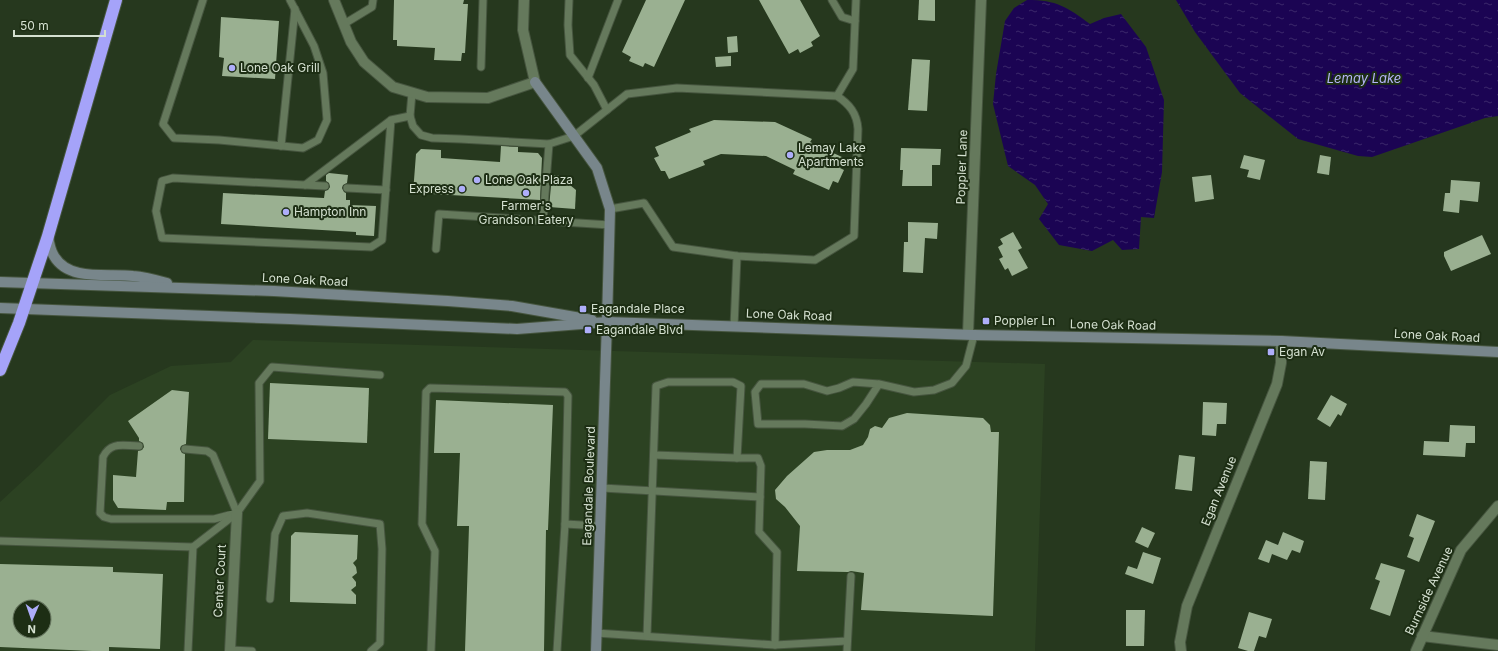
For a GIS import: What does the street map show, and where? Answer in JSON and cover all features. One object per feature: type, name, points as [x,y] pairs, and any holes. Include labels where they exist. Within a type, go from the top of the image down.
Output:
[{"type":"highway","points":[[0,370],[24,309],[48,236],[116,0]]},
{"type":"main road","points":[[535,82],[597,168],[610,209],[607,322]]},
{"type":"main road","points":[[48,236],[54,257],[67,268],[80,274],[134,276],[196,288]]},
{"type":"main road","name":"Lone Oak Road","points":[[0,282],[274,291],[505,306],[607,322],[971,334],[1281,341],[1498,352]]},
{"type":"main road","name":"Lone Oak Road","points":[[0,308],[517,329],[607,322]]},
{"type":"main road","name":"Eagandale Boulevard","points":[[596,651],[607,322]]},
{"type":"street","points":[[334,0],[351,42],[364,62],[393,87],[427,97],[488,98],[535,82],[523,30],[524,0]]},
{"type":"street","name":"Poppler Lane","points":[[971,334],[981,0]]},
{"type":"street","name":"Egan Avenue","points":[[1181,651],[1180,642],[1187,606],[1277,384],[1281,363],[1281,341]]},
{"type":"street","name":"Burnside Avenue","points":[[1416,651],[1461,550],[1498,506]]},
{"type":"street","name":"Center Court","points":[[230,651],[237,513]]},
{"type":"street","points":[[1422,636],[1498,645]]},
{"type":"lane","points":[[203,0],[163,124],[174,138],[219,140],[303,148],[318,140],[327,120],[323,73],[314,46],[290,0]]},
{"type":"lane","points":[[344,24],[372,7],[373,0]]},
{"type":"lane","points":[[481,67],[484,0]]},
{"type":"lane","points":[[569,0],[568,25],[570,55],[594,85],[607,110]]},
{"type":"lane","points":[[588,78],[618,0]]},
{"type":"lane","points":[[832,0],[842,17],[855,21]]},
{"type":"lane","points":[[837,96],[853,69],[856,0]]},
{"type":"lane","points":[[281,146],[295,7]]},
{"type":"lane","points":[[412,93],[410,116],[416,132],[426,137],[550,144],[574,136],[628,94],[677,88],[837,96],[846,102],[852,109],[858,124],[854,236],[815,260],[737,256],[673,247],[644,203],[610,209]]},
{"type":"lane","points":[[305,184],[391,120],[410,116]]},
{"type":"lane","points":[[325,186],[173,178],[162,181],[156,211],[162,238],[371,247],[382,240],[391,120]]},
{"type":"lane","points":[[543,220],[550,144]]},
{"type":"lane","points":[[347,188],[386,190]]},
{"type":"lane","points":[[436,249],[439,214],[610,225]]},
{"type":"lane","points":[[734,327],[737,256]]},
{"type":"lane","points":[[878,384],[866,404],[854,419],[842,426],[758,424],[755,392],[761,384],[804,384],[827,391],[839,388],[852,382],[878,384],[914,392],[934,390],[952,383],[966,366],[971,334]]},
{"type":"lane","points":[[0,541],[193,547],[237,513],[260,481],[259,383],[272,368],[380,375]]},
{"type":"lane","points":[[648,636],[656,386],[668,382],[733,382],[741,386],[737,458]]},
{"type":"lane","points":[[431,651],[435,551],[422,524],[426,392],[430,388],[565,392],[568,396],[565,524],[557,651]]},
{"type":"lane","points":[[139,446],[114,446],[107,450],[103,458],[100,513],[104,517],[110,519],[214,519],[237,513]]},
{"type":"lane","points":[[185,449],[207,451],[213,455],[237,513]]},
{"type":"lane","points":[[654,455],[758,458],[761,466],[759,532],[777,552],[774,645]]},
{"type":"lane","points":[[602,488],[760,497]]},
{"type":"lane","points":[[270,599],[275,534],[283,516],[307,513],[380,524],[382,549],[380,643],[371,651]]},
{"type":"lane","points":[[565,524],[600,526]]},
{"type":"lane","points":[[188,651],[193,547]]},
{"type":"lane","points":[[847,651],[851,576]]},
{"type":"lane","points":[[596,633],[774,645],[847,641]]},
{"type":"lane","points":[[230,651],[252,651]]},
{"type":"shaded area","points":[[253,340],[1045,364],[1035,651],[0,651],[0,502],[40,465],[110,395],[171,366],[231,362]]},
{"type":"water","points":[[1027,0],[1054,3],[1075,13],[1090,24],[1104,18],[1121,14],[1146,47],[1164,100],[1162,172],[1154,218],[1141,217],[1139,249],[1122,250],[1113,240],[1092,251],[1059,245],[1039,219],[1048,204],[1035,185],[1008,166],[993,104],[996,74],[1005,21],[1014,8]]},
{"type":"water","name":"Lemay Lake","points":[[1176,0],[1498,0],[1498,116],[1485,118],[1372,157],[1358,156],[1298,139],[1240,93],[1195,32]]},
{"type":"building","points":[[394,0],[464,0],[463,4],[468,4],[465,53],[462,53],[461,61],[434,60],[435,48],[397,46],[397,40],[393,40]]},
{"type":"building","points":[[646,0],[685,0],[654,67],[645,63],[643,67],[629,61],[631,57],[622,52]]},
{"type":"building","points":[[759,0],[800,0],[820,36],[811,42],[813,46],[800,53],[798,49],[789,54]]},
{"type":"building","points":[[919,0],[935,0],[935,21],[918,20]]},
{"type":"building","points":[[221,17],[279,21],[275,79],[222,76],[224,58],[219,57]]},
{"type":"building","points":[[737,36],[738,52],[728,53],[727,37]]},
{"type":"building","points":[[731,56],[731,66],[716,67],[715,57]]},
{"type":"building","points":[[912,59],[930,60],[927,111],[908,110]]},
{"type":"building","name":"Lemay Lake Apartments","points":[[714,120],[775,122],[812,139],[810,142],[844,158],[840,168],[844,170],[838,183],[833,181],[829,190],[793,174],[795,170],[766,156],[721,154],[703,161],[705,165],[669,179],[665,171],[661,171],[654,158],[659,156],[655,147],[691,132],[689,129]]},
{"type":"building","name":"Lone Oak Plaza","points":[[501,146],[518,147],[518,152],[538,153],[542,158],[540,200],[413,193],[416,154],[421,149],[441,150],[441,158],[500,162]]},
{"type":"building","points":[[901,148],[941,149],[940,165],[932,165],[932,186],[902,186],[903,170],[900,170]]},
{"type":"building","points":[[1244,155],[1265,160],[1260,180],[1247,177],[1249,170],[1240,168]]},
{"type":"building","points":[[1320,155],[1331,157],[1329,175],[1317,173]]},
{"type":"building","name":"Hampton Inn","points":[[329,173],[348,175],[347,183],[343,185],[342,188],[346,193],[346,200],[350,200],[350,205],[376,206],[374,236],[356,235],[356,232],[221,224],[223,193],[324,198],[325,191],[330,187],[329,183],[326,181],[326,175]]},
{"type":"building","points":[[552,175],[558,175],[576,190],[575,209],[549,207]]},
{"type":"building","points":[[1211,175],[1214,199],[1195,202],[1192,177]]},
{"type":"building","points":[[1451,180],[1480,182],[1478,202],[1460,200],[1459,213],[1443,211],[1445,193],[1450,193]]},
{"type":"building","points":[[908,222],[938,223],[937,239],[925,238],[923,273],[903,272],[904,242],[908,242]]},
{"type":"building","points":[[1013,232],[1022,248],[1018,250],[1028,268],[1012,276],[1008,268],[1005,270],[999,259],[1003,257],[998,247],[1003,244],[1000,239]]},
{"type":"building","points":[[1482,235],[1491,254],[1451,271],[1444,256],[1444,252]]},
{"type":"building","points":[[270,383],[369,388],[367,443],[268,439]]},
{"type":"building","points":[[172,390],[189,392],[186,444],[181,446],[180,449],[182,453],[185,454],[184,502],[167,502],[166,510],[118,508],[113,500],[113,475],[136,477],[138,451],[142,450],[144,447],[143,443],[139,441],[139,438],[128,421]]},
{"type":"building","points":[[1331,395],[1347,404],[1341,416],[1338,414],[1330,427],[1317,419]]},
{"type":"building","points":[[436,400],[553,405],[548,530],[546,530],[544,651],[465,651],[469,526],[457,526],[460,453],[434,453]]},
{"type":"building","points":[[1203,402],[1227,403],[1226,424],[1217,424],[1216,436],[1202,435]]},
{"type":"building","points":[[907,413],[983,418],[990,425],[991,432],[999,432],[993,616],[861,610],[864,573],[851,571],[797,571],[800,526],[785,507],[776,499],[775,490],[787,476],[814,452],[827,450],[850,450],[863,445],[868,437],[870,429],[875,426],[882,428],[889,418]]},
{"type":"building","points":[[1450,425],[1475,426],[1475,443],[1466,443],[1465,457],[1423,455],[1424,441],[1449,442]]},
{"type":"building","points":[[1179,455],[1195,457],[1192,491],[1175,489]]},
{"type":"building","points":[[1310,461],[1327,462],[1325,500],[1308,499]]},
{"type":"building","points":[[1417,514],[1435,521],[1419,562],[1407,557],[1414,538],[1409,536]]},
{"type":"building","points":[[1142,527],[1155,533],[1148,548],[1135,542]]},
{"type":"building","points":[[295,532],[358,535],[357,559],[353,563],[356,567],[357,573],[352,577],[356,582],[356,586],[351,590],[356,595],[356,604],[290,602],[291,536]]},
{"type":"building","points":[[1283,532],[1304,541],[1300,553],[1292,550],[1287,560],[1272,554],[1269,563],[1258,559],[1266,540],[1278,545]]},
{"type":"building","points":[[1143,552],[1161,558],[1153,584],[1125,574],[1128,566],[1137,569]]},
{"type":"building","points":[[1381,563],[1405,570],[1390,616],[1370,609],[1380,581],[1375,579]]},
{"type":"building","points":[[0,564],[113,567],[113,572],[163,574],[160,649],[109,647],[109,651],[0,647]]},
{"type":"building","points":[[1126,610],[1145,610],[1144,646],[1126,646]]},
{"type":"building","points":[[1249,612],[1272,619],[1266,638],[1259,636],[1254,651],[1238,648]]},
{"type":"place","name":"Lone Oak Grill","points":[[232,68]]},
{"type":"place","name":"Lemay Lake Apartments","points":[[790,155]]},
{"type":"place","name":"Lone Oak Plaza","points":[[477,180]]},
{"type":"place","name":"Express","points":[[462,189]]},
{"type":"place","name":"Farmer's Grandson Eatery","points":[[526,193]]},
{"type":"place","name":"Hampton Inn","points":[[286,212]]},
{"type":"place","name":"Eagandale Place","points":[[583,309]]},
{"type":"place","name":"Poppler Ln","points":[[986,321]]},
{"type":"place","name":"Eagandale Blvd","points":[[588,330]]},
{"type":"place","name":"Egan Av","points":[[1271,352]]}]
